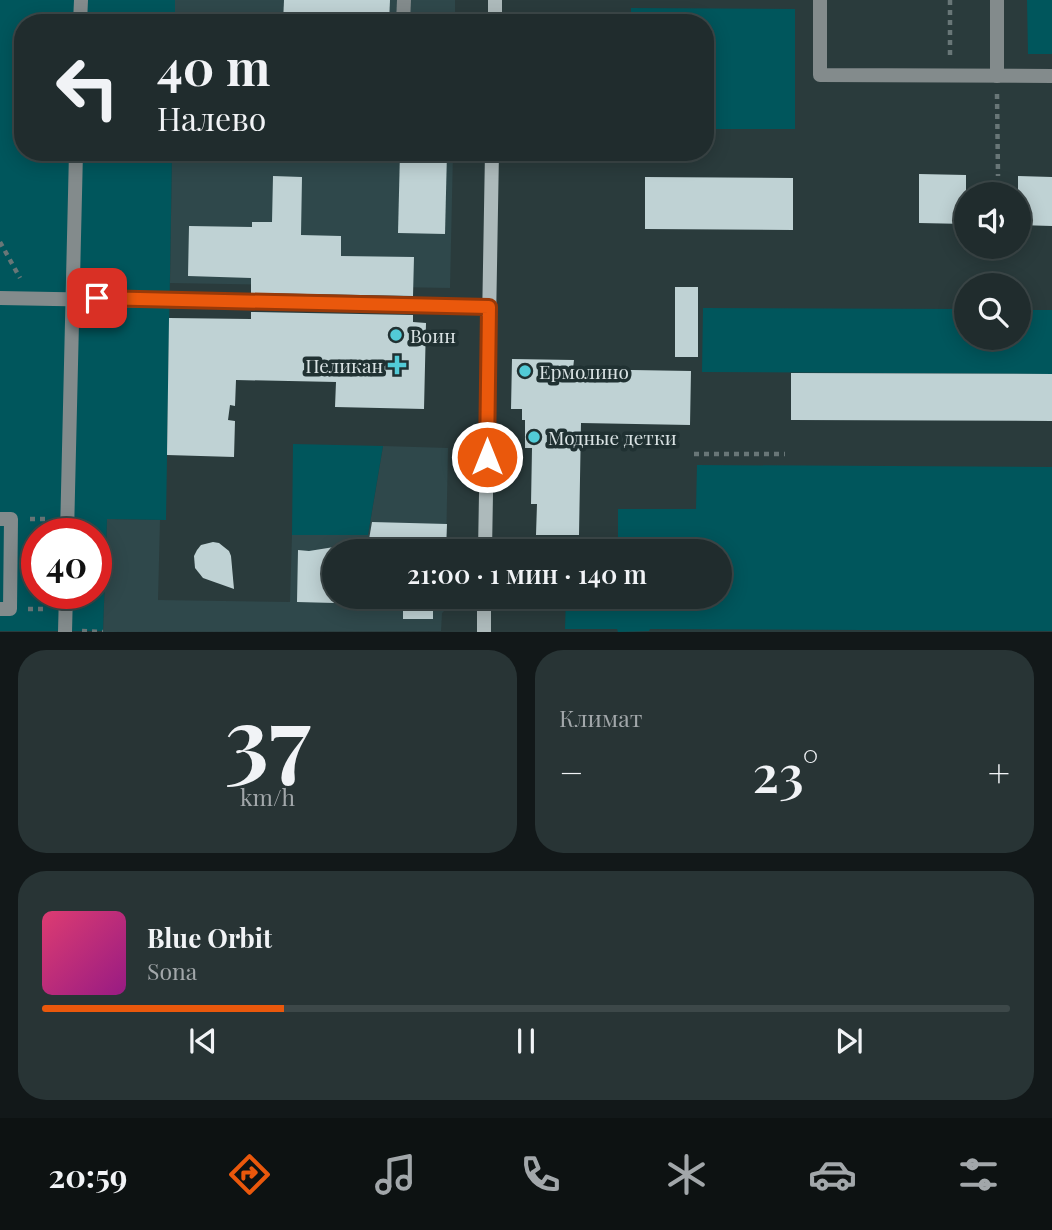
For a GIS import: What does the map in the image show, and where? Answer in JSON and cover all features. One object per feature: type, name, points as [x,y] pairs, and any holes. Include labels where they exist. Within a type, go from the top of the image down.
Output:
[{"type":"street","points":[[820,0],[820,75],[1052,76]]},
{"type":"street","points":[[997,0],[997,76]]},
{"type":"street","points":[[67,518],[76,161]]},
{"type":"street","points":[[485,539],[492,161]]},
{"type":"street","points":[[0,298],[489,307]]},
{"type":"street","points":[[5,609],[6,519]]},
{"type":"street","points":[[65,609],[65,632]]},
{"type":"street","points":[[484,609],[484,632]]},
{"type":"path","points":[[950,0],[950,76]]},
{"type":"path","points":[[997,76],[998,176]]},
{"type":"path","points":[[0,242],[31,298]]},
{"type":"path","points":[[694,454],[785,454]]},
{"type":"shaded area","points":[[0,0],[175,0],[175,14],[14,14],[14,161],[172,161],[166,520],[21,518],[21,609],[104,609],[103,631],[0,631]]},
{"type":"shaded area","points":[[175,0],[455,0],[455,14],[175,14]]},
{"type":"shaded area","points":[[1027,0],[1052,0],[1052,54],[1028,54]]},
{"type":"shaded area","points":[[631,8],[795,9],[795,129],[714,129],[714,14],[631,14]]},
{"type":"shaded area","points":[[172,161],[453,161],[450,288],[170,283]]},
{"type":"shaded area","points":[[703,308],[954,309],[954,350],[1031,350],[1031,310],[1052,310],[1052,374],[702,372]]},
{"type":"shaded area","points":[[293,444],[383,446],[368,535],[292,535]]},
{"type":"shaded area","points":[[383,446],[448,448],[446,539],[322,539],[322,609],[445,609],[442,613],[441,631],[103,632],[104,609],[112,609],[112,519],[160,520],[158,600],[290,602],[292,535],[368,535]]},
{"type":"shaded area","points":[[697,465],[1052,467],[1052,631],[650,629],[618,632],[617,629],[565,629],[566,609],[732,609],[732,539],[618,539],[618,509],[696,509]]},
{"type":"building","points":[[284,0],[390,0],[389,14],[283,14]]},
{"type":"building","points":[[400,161],[447,161],[445,234],[398,233]]},
{"type":"building","points":[[919,174],[966,175],[966,182],[954,182],[954,224],[919,223]]},
{"type":"building","points":[[273,176],[302,177],[301,235],[341,236],[341,256],[414,257],[413,296],[251,293],[251,278],[188,276],[189,226],[252,227],[252,222],[272,222]]},
{"type":"building","points":[[1018,176],[1052,177],[1052,226],[1031,225],[1031,182],[1018,182]]},
{"type":"building","points":[[645,177],[793,178],[793,230],[645,229]]},
{"type":"building","points":[[675,287],[698,287],[698,357],[675,357]]},
{"type":"building","points":[[251,312],[413,315],[413,322],[426,323],[424,409],[335,407],[336,382],[236,380],[235,406],[230,405],[228,420],[235,421],[234,457],[167,455],[169,318],[251,319]]},
{"type":"building","points":[[512,359],[574,360],[573,369],[691,371],[690,425],[581,423],[579,535],[536,535],[537,504],[531,504],[532,448],[525,448],[525,420],[522,420],[522,409],[511,409]]},
{"type":"building","points":[[791,373],[1052,374],[1052,421],[791,420]]},
{"type":"building","points":[[372,522],[447,524],[446,539],[369,539]]},
{"type":"building","points":[[213,542],[229,551],[234,589],[203,578],[195,568],[194,556],[197,550],[201,545]]},
{"type":"building","points":[[322,549],[322,603],[297,602],[298,550]]},
{"type":"building","points":[[403,609],[433,609],[433,619],[403,619]]},
{"type":"place","name":"Воин","points":[[396,335]]},
{"type":"place","name":"Пеликан","points":[[397,365]]},
{"type":"place","name":"Ермолино","points":[[525,371]]},
{"type":"place","name":"Модные детки","points":[[534,437]]},
{"type":"route","points":[[97,298],[489,307],[487,457]]}]
